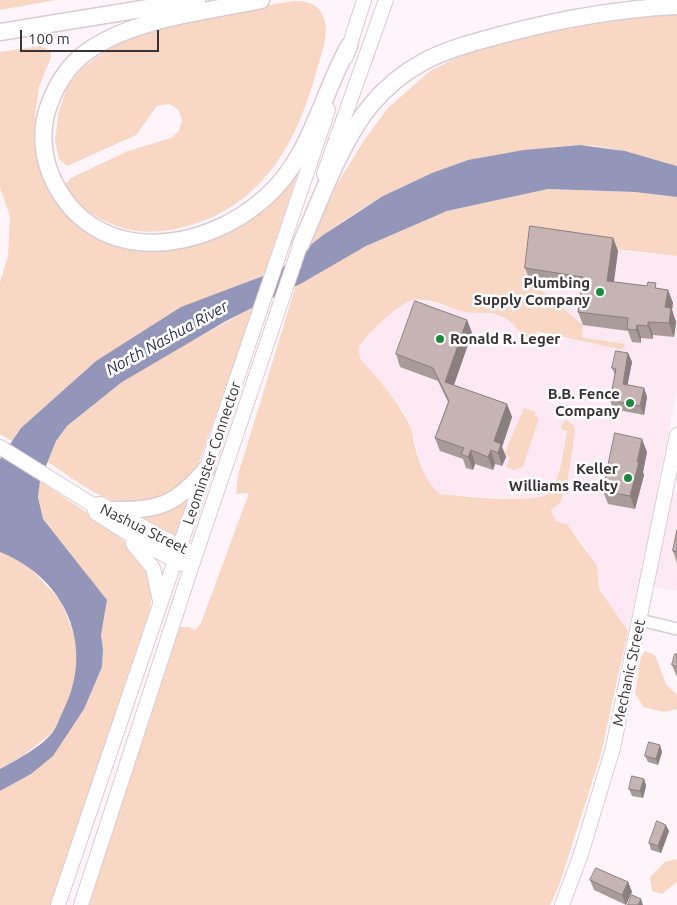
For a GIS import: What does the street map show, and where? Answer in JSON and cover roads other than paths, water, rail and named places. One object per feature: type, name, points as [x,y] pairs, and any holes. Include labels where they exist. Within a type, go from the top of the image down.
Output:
[{"type":"highway","points":[[0,32],[197,0]]},
{"type":"highway","points":[[261,0],[141,25],[99,44],[87,52],[58,82],[47,110],[44,124],[44,150],[50,175],[62,199],[92,227],[112,236],[149,243],[189,239],[237,220],[267,196],[297,162],[328,87],[349,46]]},
{"type":"highway","points":[[301,244],[318,199],[366,112],[393,83],[422,62],[490,38],[582,15],[677,6]]},
{"type":"highway","points":[[114,510],[150,509],[175,500],[185,493],[206,469]]},
{"type":"main road","name":"Leominster Connector","points":[[58,905],[364,0]]},
{"type":"main road","points":[[318,199],[386,0]]},
{"type":"main road","name":"Leominster Connector","points":[[81,905],[191,568],[301,244]]},
{"type":"main road","name":"Mechanic Street","points":[[562,905],[581,854],[613,748],[677,435]]},
{"type":"main road","name":"Nashua Street","points":[[0,447],[67,488],[148,546],[191,568]]},
{"type":"main road","name":"Nashua Street","points":[[95,509],[100,504],[114,510],[196,554]]},
{"type":"main road","points":[[95,509],[105,524],[137,547],[149,560],[156,575],[160,604]]},
{"type":"street","points":[[640,620],[677,629]]},
{"type":"water","name":"North Nashua River","points":[[580,145],[625,151],[677,166],[677,197],[635,192],[548,189],[447,211],[366,246],[302,283],[226,321],[122,382],[67,426],[56,441],[40,481],[38,497],[43,519],[107,600],[101,635],[103,649],[102,667],[84,709],[53,756],[31,774],[0,791],[0,769],[35,748],[53,732],[72,687],[76,663],[75,639],[69,617],[58,597],[42,579],[23,564],[0,552],[0,459],[21,428],[96,361],[181,307],[279,270],[323,235],[383,196],[432,173],[468,160],[524,150]]},
{"type":"place","name":"Plumbing Supply Company","points":[[600,292]]},
{"type":"place","name":"Ronald R. Leger","points":[[440,339]]},
{"type":"place","name":"B.B. Fence Company","points":[[630,403]]},
{"type":"place","name":"Keller Williams Realty","points":[[628,478]]}]
